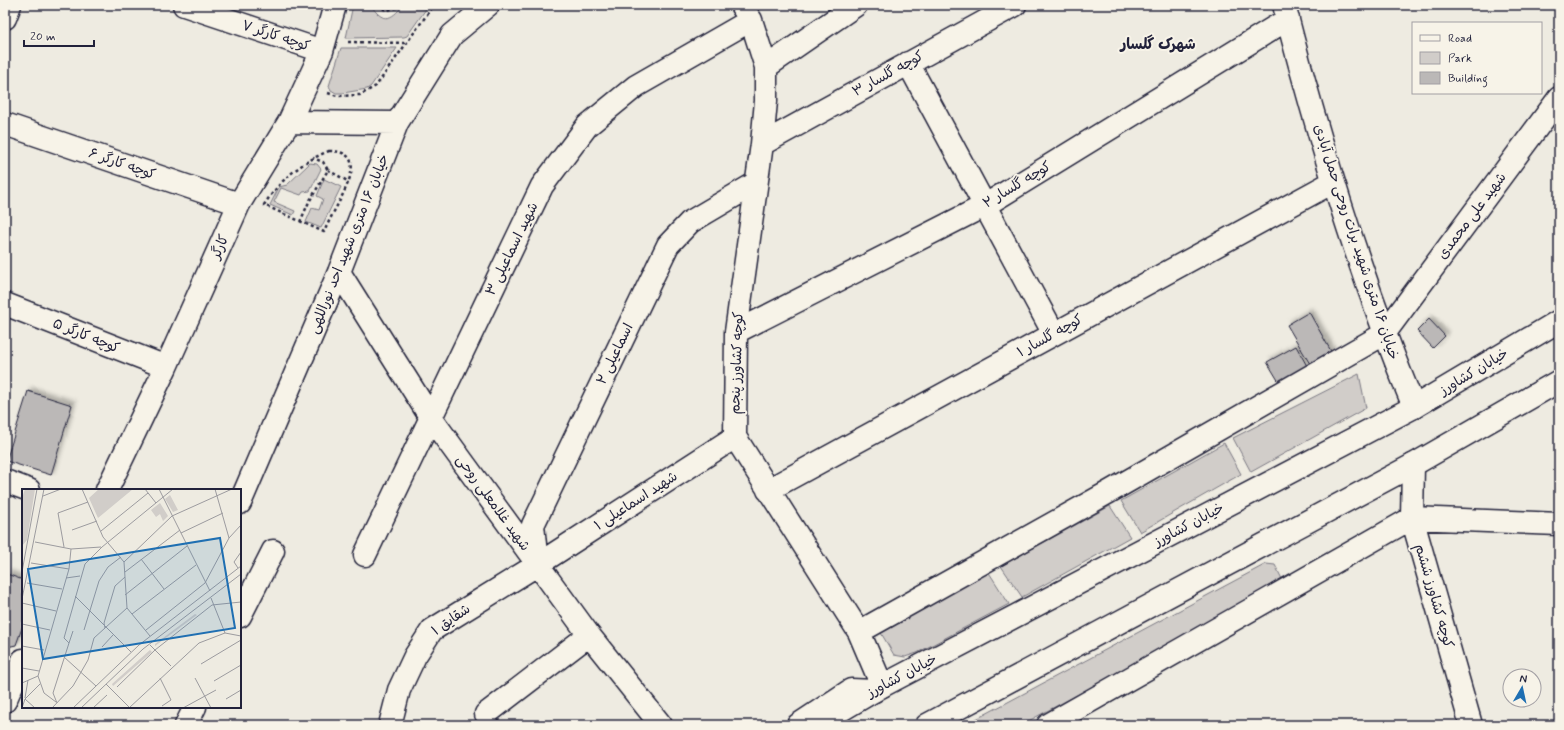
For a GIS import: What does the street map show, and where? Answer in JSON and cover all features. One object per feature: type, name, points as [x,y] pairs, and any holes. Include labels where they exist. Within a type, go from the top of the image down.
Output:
[{"type":"street","points":[[5,18],[10,5]]},
{"type":"street","name":"کوچه کارگر ۷","points":[[184,5],[322,51]]},
{"type":"street","name":"کارگر","points":[[106,489],[166,368],[239,204],[289,122],[322,51],[335,5]]},
{"type":"street","name":"خیابان ۱۶ متری شهید احد نوراللهی","points":[[241,500],[339,272],[398,123],[452,35],[488,5]]},
{"type":"street","points":[[766,67],[856,5]]},
{"type":"street","name":"کوچه گلسار ۳","points":[[762,144],[908,62],[1015,5]]},
{"type":"street","name":"خیابان ۱۶ متری شهید برات روحی حمل آبادی","points":[[1286,12],[1333,182],[1384,334],[1414,407]]},
{"type":"street","name":"کوچه گلسار ۲","points":[[736,332],[984,206],[1286,12]]},
{"type":"street","name":"کوچه کشاورز پنجم","points":[[735,437],[736,332],[762,144],[766,101],[766,67],[746,13]]},
{"type":"street","name":"شهید اسماعیلی ۳","points":[[365,555],[542,186],[587,126],[636,86],[746,13]]},
{"type":"street","points":[[908,62],[1054,334]]},
{"type":"street","name":"شهید علی محمدی","points":[[1384,334],[1559,98]]},
{"type":"street","points":[[289,122],[398,123]]},
{"type":"street","name":"کوچه کارگر ۶","points":[[5,124],[239,204]]},
{"type":"street","name":"کوچه گلسار ۱","points":[[768,490],[1333,182]]},
{"type":"street","name":"اسماعیلی ۲","points":[[537,565],[533,525],[668,245],[690,222],[756,183]]},
{"type":"street","name":"شهید غلامعلی روحی","points":[[339,272],[431,418],[589,635],[661,725]]},
{"type":"street","name":"کوچه کارگر ۵","points":[[5,304],[166,368]]},
{"type":"street","name":"خیابان کشاورز","points":[[816,725],[878,689],[1414,407],[1559,320]]},
{"type":"street","points":[[858,632],[1109,492],[1384,334]]},
{"type":"street","points":[[927,725],[1413,465],[1559,381]]},
{"type":"street","points":[[735,437],[858,632],[878,689],[852,690],[798,725]]},
{"type":"street","name":"شهید اسماعیلی ۱","points":[[537,565],[735,437]]},
{"type":"street","name":"کوچه کشاورز ششم","points":[[1413,465],[1412,518],[1471,725]]},
{"type":"street","points":[[5,481],[26,489]]},
{"type":"street","points":[[1048,725],[1412,518],[1559,524]]},
{"type":"street","points":[[241,614],[273,550]]},
{"type":"street","name":"شقایق ۱","points":[[390,725],[399,690],[415,656],[432,630],[537,565]]},
{"type":"street","points":[[486,714],[589,635]]},
{"type":"street","points":[[5,701],[16,663]]},
{"type":"street","points":[[186,725],[194,708]]},
{"type":"path","points":[[379,5],[380,8],[388,10],[396,8],[397,5]]},
{"type":"path","points":[[327,88],[328,93],[337,96],[360,94],[376,86],[433,5]]},
{"type":"path","points":[[346,42],[407,42]]},
{"type":"path","points":[[329,151],[345,153],[353,169],[349,182],[324,232],[264,205],[282,182],[312,158],[329,151]]},
{"type":"path","points":[[312,158],[324,162],[328,170],[349,182]]},
{"type":"path","points":[[300,222],[309,202],[328,170]]},
{"type":"green space","points":[[353,5],[371,5],[379,15],[387,18],[391,17],[403,5],[426,9],[407,36],[346,38]]},
{"type":"green space","points":[[341,48],[397,48],[371,86],[367,89],[336,93],[331,90],[329,86]]},
{"type":"green space","points":[[310,163],[317,164],[321,169],[310,191],[303,192],[301,195],[281,188],[274,202],[295,211],[293,215],[270,205],[279,187],[287,185]]},
{"type":"green space","points":[[324,179],[341,187],[321,228],[306,222],[312,208],[319,210],[323,199],[317,196]]},
{"type":"green space","points":[[1359,374],[1366,408],[1251,472],[1233,438]]},
{"type":"green space","points":[[1224,443],[1241,474],[1140,532],[1121,501]]},
{"type":"green space","points":[[1110,506],[1130,537],[1022,597],[1001,566]]},
{"type":"green space","points":[[1266,564],[1275,565],[1282,579],[1276,588],[1021,725],[965,725]]},
{"type":"green space","points":[[988,571],[1009,604],[917,653],[905,657],[894,655],[881,633]]},
{"type":"building","points":[[1309,312],[1332,353],[1310,364],[1287,325]]},
{"type":"building","points":[[1429,319],[1445,336],[1433,348],[1417,331]]},
{"type":"building","points":[[1296,346],[1307,366],[1279,382],[1267,362]]},
{"type":"building","points":[[28,391],[72,405],[51,475],[6,461]]},
{"type":"building","points":[[7,574],[22,580],[22,628],[16,645],[7,647],[5,647],[5,579]]},
{"type":"district","name":"شهرک گلسار","points":[[1158,45]]}]
